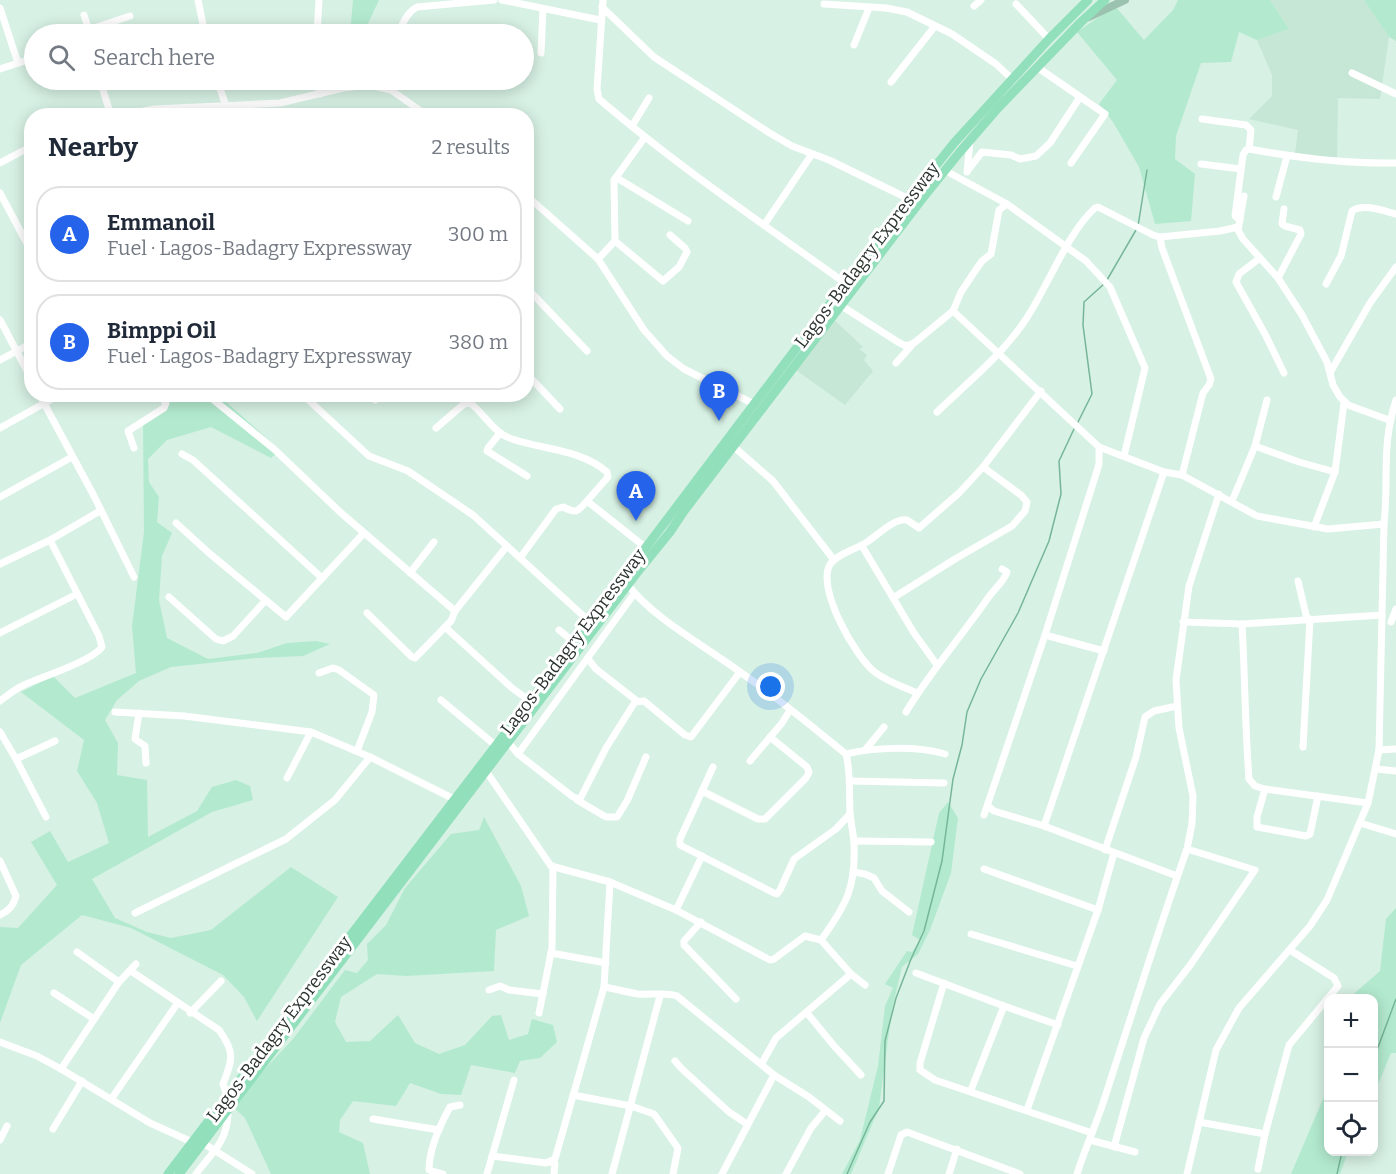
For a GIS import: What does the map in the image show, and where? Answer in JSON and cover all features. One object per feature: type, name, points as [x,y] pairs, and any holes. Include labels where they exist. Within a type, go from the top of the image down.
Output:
[{"type":"highway","name":"Lagos-Badagry Expressway","points":[[168,1174],[495,745],[627,585],[754,404],[909,199],[944,155],[1012,79],[1081,4],[1088,0]]},
{"type":"highway","name":"Lagos-Badagry Expressway","points":[[179,1174],[508,742],[578,643],[590,622],[645,547],[684,511],[840,305],[970,140],[1037,67],[1105,0]]},
{"type":"highway","points":[[857,268],[867,273]]},
{"type":"main road","name":"Lagos-Badagry Expressway","points":[[1081,22],[1125,0]]},
{"type":"street","points":[[198,0],[203,24]]},
{"type":"street","points":[[318,24],[319,0]]},
{"type":"street","points":[[403,24],[411,11],[417,7],[493,0]]},
{"type":"street","points":[[502,0],[600,20]]},
{"type":"street","points":[[974,6],[981,0]]},
{"type":"street","points":[[1016,1],[1049,39]]},
{"type":"street","points":[[602,3],[597,96],[645,137],[723,196],[845,283]]},
{"type":"street","points":[[602,3],[654,57],[768,132],[792,146],[829,160],[909,199]]},
{"type":"street","points":[[824,4],[886,8],[907,12],[952,34],[996,64],[1012,79]]},
{"type":"street","points":[[0,8],[18,63]]},
{"type":"street","points":[[854,45],[869,8]]},
{"type":"street","points":[[541,53],[543,9]]},
{"type":"street","points":[[84,15],[87,24]]},
{"type":"street","points":[[110,24],[130,16]]},
{"type":"street","points":[[891,82],[934,26]]},
{"type":"street","points":[[0,69],[24,61]]},
{"type":"street","points":[[1037,67],[1105,114],[1071,163]]},
{"type":"street","points":[[1352,73],[1396,94]]},
{"type":"street","points":[[103,90],[109,108]]},
{"type":"street","points":[[221,90],[226,106]]},
{"type":"street","points":[[319,90],[320,94]]},
{"type":"street","points":[[179,108],[280,103],[342,90]]},
{"type":"street","points":[[391,90],[417,108]]},
{"type":"street","points":[[632,126],[649,98]]},
{"type":"street","points":[[968,170],[982,152],[1011,155],[1020,159],[1036,156],[1050,143],[1080,98]]},
{"type":"street","points":[[1202,119],[1250,127],[1249,149],[1245,152],[1241,169],[1234,216],[1243,239],[1278,278],[1302,315],[1330,371],[1335,389],[1344,403],[1389,420]]},
{"type":"street","points":[[598,259],[615,241],[614,180],[645,137]]},
{"type":"street","points":[[965,180],[970,140]]},
{"type":"street","points":[[1249,149],[1287,156],[1362,164],[1396,163]]},
{"type":"street","points":[[0,163],[24,150]]},
{"type":"street","points":[[764,225],[812,154]]},
{"type":"street","points":[[1276,197],[1287,156]]},
{"type":"street","points":[[1201,164],[1241,169]]},
{"type":"street","points":[[946,171],[1007,204],[1086,261],[1106,282],[1145,368],[1124,456]]},
{"type":"street","points":[[617,178],[688,221]]},
{"type":"street","points":[[0,193],[24,238]]},
{"type":"street","points":[[1239,224],[1244,196]]},
{"type":"street","points":[[534,202],[598,259],[644,330],[667,356],[684,369],[754,404]]},
{"type":"street","points":[[896,363],[914,343],[953,311],[961,292],[982,261],[992,252],[999,210],[1007,204]]},
{"type":"street","points":[[937,412],[999,354],[1023,323],[1067,247],[1095,208],[1098,207],[1160,237],[1220,231],[1239,224]]},
{"type":"street","points":[[1326,284],[1341,256],[1352,211],[1362,207],[1396,213]]},
{"type":"street","points":[[1278,278],[1301,234],[1299,230],[1282,224],[1284,209]]},
{"type":"street","points":[[615,241],[662,281],[679,267],[687,252],[686,248],[670,236]]},
{"type":"street","points":[[1160,237],[1162,248],[1211,379],[1203,393],[1182,475]]},
{"type":"street","points":[[1260,258],[1239,274],[1236,282],[1284,373]]},
{"type":"street","points":[[1330,371],[1370,303],[1396,267]]},
{"type":"street","points":[[534,295],[587,351]]},
{"type":"street","points":[[840,305],[898,342],[906,346],[914,343]]},
{"type":"street","points":[[953,311],[1100,447],[1164,472],[1182,475],[1257,516],[1328,529],[1384,524]]},
{"type":"street","points":[[0,320],[24,365]]},
{"type":"street","points":[[0,360],[24,347]]},
{"type":"street","points":[[534,381],[560,409]]},
{"type":"street","points":[[917,693],[876,673],[864,661],[836,612],[828,586],[828,568],[834,560],[862,546],[903,519],[919,528],[983,467],[1041,391]]},
{"type":"street","points":[[1232,501],[1256,446],[1267,400]]},
{"type":"street","points":[[1187,1174],[1216,1050],[1230,1022],[1310,926],[1327,900],[1368,804],[1379,750],[1388,621],[1384,524],[1385,456],[1389,420],[1396,400]]},
{"type":"street","points":[[134,448],[128,431],[164,408],[165,402]]},
{"type":"street","points":[[216,402],[274,449],[328,502],[455,611]]},
{"type":"street","points":[[311,402],[369,456],[394,464],[420,478],[474,515],[590,622]]},
{"type":"street","points":[[0,428],[43,403],[134,577]]},
{"type":"street","points":[[435,428],[464,404],[470,403],[500,433],[512,440],[580,455],[609,474],[578,511],[574,512],[564,507],[556,509],[520,558]]},
{"type":"street","points":[[1314,526],[1335,472],[1344,403]]},
{"type":"street","points":[[1388,430],[1396,434]]},
{"type":"street","points":[[500,433],[487,452],[527,476]]},
{"type":"street","points":[[1256,446],[1335,472]]},
{"type":"street","points":[[734,447],[773,481],[834,560]]},
{"type":"street","points":[[984,814],[1045,635],[1099,464],[1100,447]]},
{"type":"street","points":[[182,454],[193,460],[322,578]]},
{"type":"street","points":[[0,497],[72,457]]},
{"type":"street","points":[[893,598],[1011,526],[1025,511],[1028,504],[1026,500],[983,467]]},
{"type":"street","points":[[1044,826],[1164,472]]},
{"type":"street","points":[[1077,1174],[1187,849],[1192,824],[1193,796],[1179,728],[1176,680],[1189,586],[1219,494]]},
{"type":"street","points":[[587,501],[645,547]]},
{"type":"street","points":[[1386,501],[1396,501]]},
{"type":"street","points":[[0,564],[50,540],[100,511]]},
{"type":"street","points":[[176,523],[282,616],[287,617],[364,533]]},
{"type":"street","points":[[0,701],[24,685],[100,650],[101,641],[50,540]]},
{"type":"street","points":[[410,573],[434,542]]},
{"type":"street","points":[[367,613],[414,658],[445,627],[507,546]]},
{"type":"street","points":[[862,546],[937,665]]},
{"type":"street","points":[[906,712],[937,665],[975,619],[997,584],[1006,576],[1007,572],[1002,569]]},
{"type":"street","points":[[1298,581],[1308,619],[1303,747]]},
{"type":"street","points":[[627,585],[634,594],[684,634],[740,672],[846,754],[854,841],[853,872],[849,895],[837,918],[821,940]]},
{"type":"street","points":[[0,633],[77,594]]},
{"type":"street","points":[[518,754],[634,594]]},
{"type":"street","points":[[169,597],[216,639],[223,641],[233,636],[265,601]]},
{"type":"street","points":[[1388,621],[1396,609]]},
{"type":"street","points":[[1184,622],[1242,624],[1308,619],[1388,621]]},
{"type":"street","points":[[1242,624],[1249,778],[1255,786],[1264,789],[1368,804]]},
{"type":"street","points":[[445,627],[512,688],[530,701]]},
{"type":"street","points":[[559,630],[578,643],[590,656],[596,669],[638,701],[645,702],[685,735],[692,737],[740,672]]},
{"type":"street","points":[[1045,635],[1104,651]]},
{"type":"street","points":[[319,673],[333,668],[339,669],[374,695],[372,712],[357,751]]},
{"type":"street","points":[[441,700],[495,745]]},
{"type":"street","points":[[578,800],[582,798],[606,748],[632,706],[638,701]]},
{"type":"street","points":[[1105,850],[1136,757],[1145,717],[1154,711],[1177,706]]},
{"type":"street","points":[[750,760],[790,710]]},
{"type":"street","points":[[115,711],[311,732],[357,751],[454,799]]},
{"type":"street","points":[[139,713],[135,739],[145,746],[146,763]]},
{"type":"street","points":[[866,749],[884,727]]},
{"type":"street","points":[[0,732],[46,818]]},
{"type":"street","points":[[287,778],[311,732]]},
{"type":"street","points":[[702,791],[758,819],[765,819],[806,778],[809,772],[807,767],[770,737]]},
{"type":"street","points":[[16,759],[55,741]]},
{"type":"street","points":[[508,742],[518,754],[578,800],[606,817],[617,817],[627,801],[646,757]]},
{"type":"street","points":[[846,754],[866,749],[932,750],[945,754]]},
{"type":"street","points":[[1379,750],[1396,749]]},
{"type":"street","points":[[135,913],[286,839],[335,800],[370,758]]},
{"type":"street","points":[[713,767],[680,841],[681,845],[777,894],[795,858],[841,825],[850,814]]},
{"type":"street","points":[[1376,769],[1396,771]]},
{"type":"street","points":[[486,771],[553,866],[610,882],[676,910],[770,960],[805,936],[821,940],[851,974],[865,986]]},
{"type":"street","points":[[850,782],[944,783]]},
{"type":"street","points":[[1264,789],[1257,817],[1257,827],[1306,836],[1310,834],[1318,796]]},
{"type":"street","points":[[988,806],[994,811],[1044,826],[1178,876]]},
{"type":"street","points":[[1360,823],[1396,834]]},
{"type":"street","points":[[854,841],[931,842]]},
{"type":"street","points":[[1114,1147],[1144,1038],[1155,1012],[1255,870],[1187,849]]},
{"type":"street","points":[[1027,1110],[1098,910],[1114,853]]},
{"type":"street","points":[[676,910],[702,856]]},
{"type":"street","points":[[0,861],[16,896],[14,904],[7,912],[0,915]]},
{"type":"street","points":[[539,1013],[550,953],[553,866]]},
{"type":"street","points":[[984,869],[1098,910]]},
{"type":"street","points":[[853,872],[874,878],[882,891],[909,912]]},
{"type":"street","points":[[550,1162],[555,1159],[604,987],[610,882]]},
{"type":"street","points":[[701,922],[684,941],[684,945],[736,999]]},
{"type":"street","points":[[971,934],[1077,966]]},
{"type":"street","points":[[1257,1169],[1289,1045],[1338,986],[1334,978],[1290,950]]},
{"type":"street","points":[[77,952],[119,982]]},
{"type":"street","points":[[550,953],[606,963]]},
{"type":"street","points":[[61,1069],[119,982],[136,964]]},
{"type":"street","points":[[131,971],[190,1013],[219,1030],[231,1049],[232,1063],[223,1084],[227,1096]]},
{"type":"street","points":[[916,973],[1058,1025]]},
{"type":"street","points":[[762,1064],[776,1038],[851,974]]},
{"type":"street","points":[[190,1013],[220,981]]},
{"type":"street","points":[[944,983],[920,1063],[920,1070],[935,1080],[1027,1110],[1114,1147],[1136,1152]]},
{"type":"street","points":[[489,990],[500,986],[508,990],[543,994]]},
{"type":"street","points":[[604,987],[637,994],[660,996],[671,993],[677,996],[774,1075],[809,1097],[840,1121]]},
{"type":"street","points":[[54,993],[94,1019]]},
{"type":"street","points":[[612,1174],[660,996]]},
{"type":"street","points":[[111,1098],[177,1004]]},
{"type":"street","points":[[971,1090],[1004,1006]]},
{"type":"street","points":[[807,1013],[861,1075]]},
{"type":"street","points":[[0,1042],[37,1056],[150,1123],[192,1142]]},
{"type":"street","points":[[675,1061],[729,1112],[747,1124]]},
{"type":"street","points":[[722,1174],[774,1075]]},
{"type":"street","points":[[487,1174],[514,1080]]},
{"type":"street","points":[[53,1129],[82,1081]]},
{"type":"street","points":[[573,1095],[631,1106],[656,1116],[677,1146],[672,1174]]},
{"type":"street","points":[[443,1174],[428,1172],[439,1130],[450,1107],[460,1105]]},
{"type":"street","points":[[786,1174],[811,1128],[825,1111]]},
{"type":"street","points":[[196,1174],[215,1152],[227,1131],[228,1115],[225,1112]]},
{"type":"street","points":[[373,1119],[439,1130]]},
{"type":"street","points":[[1199,1122],[1265,1134]]},
{"type":"street","points":[[0,1140],[7,1125]]},
{"type":"street","points":[[888,1174],[901,1136],[908,1131],[1016,1174]]},
{"type":"street","points":[[203,1143],[252,1174]]},
{"type":"street","points":[[949,1174],[957,1149]]},
{"type":"street","points":[[492,1156],[550,1162],[555,1164],[554,1174]]},
{"type":"shaded area","points":[[1270,0],[1364,0],[1389,37],[1380,99],[1338,98],[1337,159],[1295,153],[1298,130],[1249,119],[1272,96],[1272,75],[1257,40],[1289,29]]},
{"type":"shaded area","points":[[829,315],[863,347],[859,349],[867,355],[864,360],[873,371],[845,405],[796,370]]},
{"type":"green space","points":[[353,0],[379,0],[368,24],[351,24]]},
{"type":"green space","points":[[1178,0],[1270,0],[1289,29],[1257,40],[1239,32],[1231,62],[1201,63],[1176,136],[1175,159],[1195,174],[1191,221],[1155,224],[1139,167],[1113,122],[1099,104],[1117,80],[1077,32],[1115,6],[1144,40],[1173,10]]},
{"type":"green space","points":[[1364,0],[1396,0],[1396,41],[1389,37]]},
{"type":"green space","points":[[170,402],[226,402],[280,450],[271,458],[211,427],[167,440],[148,459],[149,482],[159,497],[157,522],[172,533],[162,556],[159,600],[167,638],[208,659],[257,653],[287,643],[316,641],[330,644],[303,656],[257,658],[171,667],[139,681],[117,700],[105,720],[118,743],[117,775],[147,780],[148,837],[197,811],[212,787],[236,780],[250,786],[253,800],[212,812],[92,879],[115,918],[147,932],[171,938],[211,930],[291,867],[338,897],[257,1021],[244,997],[223,975],[131,928],[82,915],[21,965],[0,1023],[0,927],[18,928],[57,885],[31,842],[50,831],[68,862],[109,843],[97,803],[77,771],[84,740],[21,692],[53,676],[75,698],[136,673],[132,626],[144,532],[143,422]]},
{"type":"green space","points":[[948,802],[958,818],[951,873],[930,930],[918,954],[902,967],[892,1009],[879,1108],[851,1174],[842,1174],[860,1140],[878,1066],[885,1006],[893,988],[885,984],[907,951],[912,952],[920,940],[912,935],[939,813]]},
{"type":"green space","points":[[484,817],[521,886],[529,916],[496,930],[494,971],[406,976],[377,974],[341,997],[335,1022],[346,1042],[370,1041],[398,1015],[415,1043],[439,1054],[465,1045],[492,1016],[501,1015],[509,1040],[528,1034],[532,1019],[553,1025],[557,1042],[540,1058],[520,1061],[515,1073],[471,1065],[461,1095],[441,1094],[410,1083],[396,1106],[353,1101],[340,1120],[339,1132],[363,1143],[370,1174],[271,1174],[245,1118],[231,1105],[293,1039],[345,970],[357,973],[368,960],[367,944],[386,925],[405,888],[451,834],[479,830]]},
{"type":"green space","points":[[1396,908],[1396,1053],[1391,1053],[1378,1084],[1378,994],[1354,994],[1380,971],[1386,919]]},
{"type":"green space","points":[[1324,1097],[1324,1156],[1347,1156],[1340,1174],[1291,1174]]},
{"type":"waterway","points":[[1138,226],[1147,170]]},
{"type":"waterway","points":[[1107,280],[1136,230]]},
{"type":"waterway","points":[[1078,422],[1092,394],[1083,325],[1084,302],[1104,284]]},
{"type":"waterway","points":[[847,1174],[870,1122],[884,1101],[885,1041],[896,998],[924,931],[942,861],[953,779],[962,745],[967,712],[981,679],[1018,613],[1049,541],[1061,494],[1059,461],[1074,429]]},
{"type":"waterway","points":[[1378,1048],[1396,999]]},
{"type":"waterway","points":[[1337,1174],[1341,1156]]},
{"type":"place","name":"Bimppi Oil","points":[[719,421]]},
{"type":"place","name":"Emmanoil","points":[[636,521]]}]
